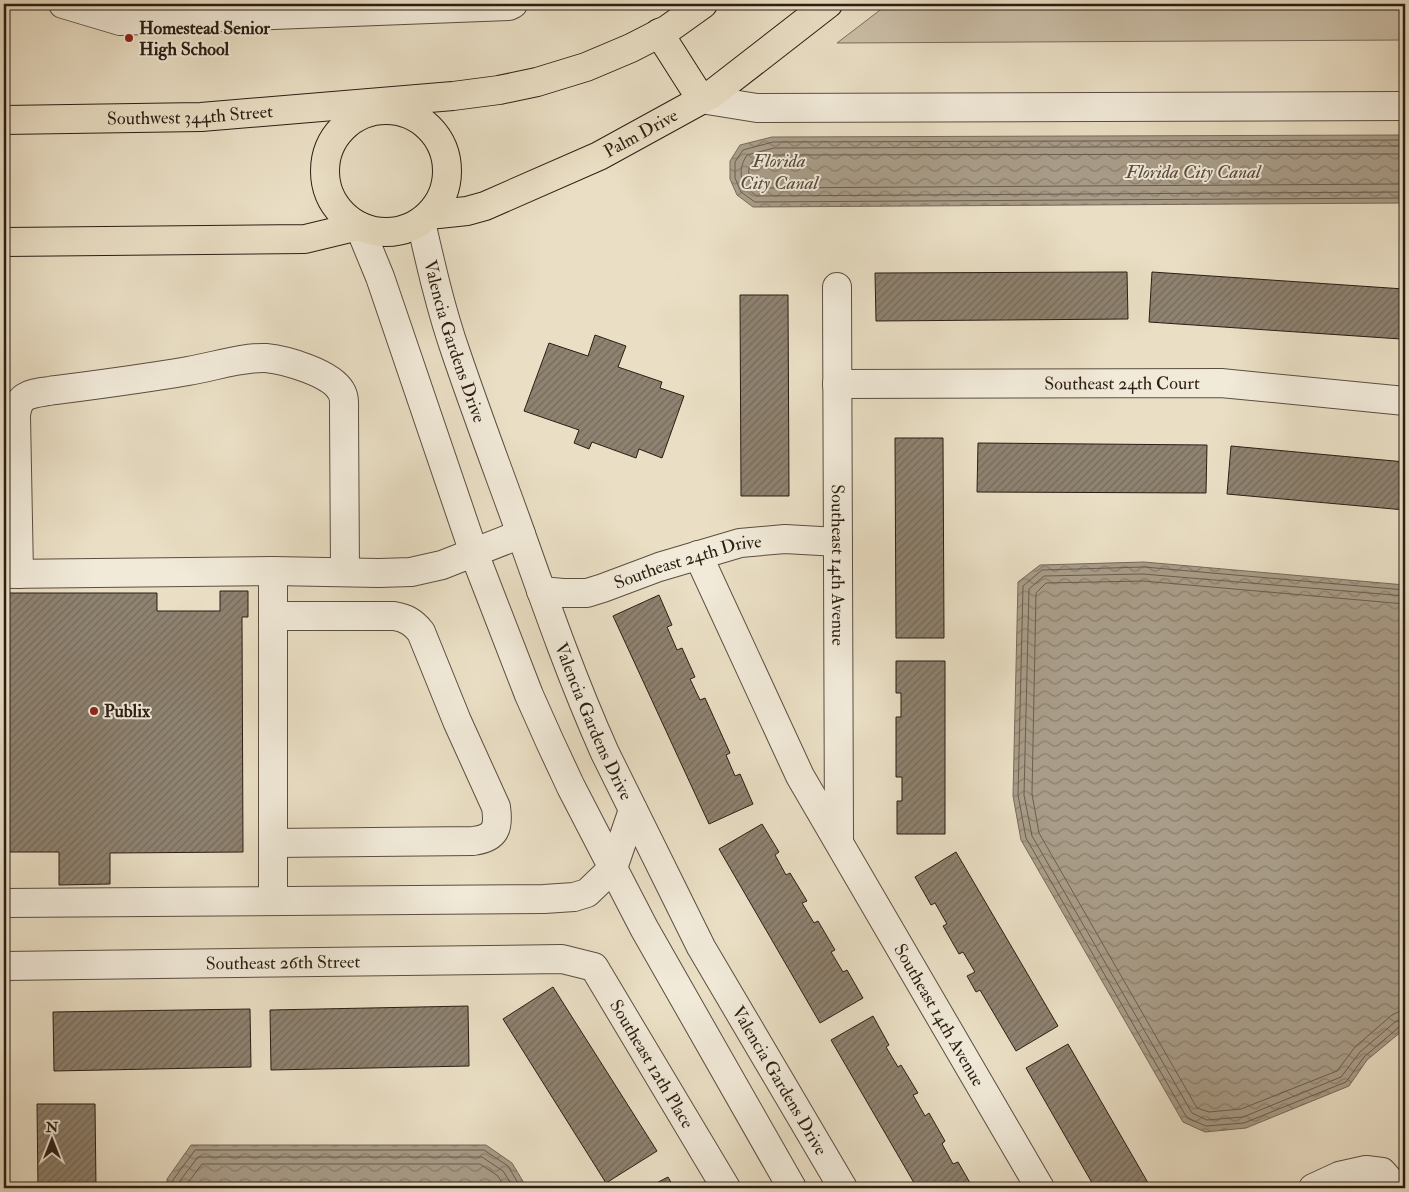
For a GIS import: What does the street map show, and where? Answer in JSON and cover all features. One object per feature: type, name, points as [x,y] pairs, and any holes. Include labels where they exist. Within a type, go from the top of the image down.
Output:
[{"type":"main road","points":[[377,106],[408,114],[422,121],[434,132],[442,144],[447,159],[448,174],[445,189],[438,203],[425,218],[406,229],[390,232],[374,231],[359,226],[346,217],[336,206],[329,192],[326,161],[330,146],[338,133],[349,122],[377,106],[492,91],[537,82],[586,67],[631,48],[668,29],[703,4]]},
{"type":"main road","name":"Palm Drive","points":[[425,218],[485,206],[599,156],[712,94],[828,4]]},
{"type":"main road","points":[[659,33],[701,99]]},
{"type":"main road","name":"Southwest 344th Street","points":[[4,120],[201,117],[377,106]]},
{"type":"main road","points":[[4,242],[306,239],[359,226]]},
{"type":"street","points":[[63,4],[120,21],[511,4]]},
{"type":"street","points":[[701,99],[757,108],[1405,106]]},
{"type":"street","name":"Valencia Gardens Drive","points":[[425,218],[435,284],[456,352],[541,591],[588,714],[701,947],[843,1188]]},
{"type":"street","points":[[359,226],[380,277],[474,553],[529,695],[571,787],[644,928],[792,1188]]},
{"type":"street","name":"Southeast 14th Avenue","points":[[838,287],[839,842]]},
{"type":"street","points":[[345,572],[343,399],[341,391],[334,383],[318,373],[266,358],[49,390],[23,397],[17,405],[11,574],[273,571],[398,573],[421,571],[442,565],[521,534]]},
{"type":"street","name":"Southeast 24th Court","points":[[838,384],[1221,383],[1405,401]]},
{"type":"street","name":"Southeast 24th Drive","points":[[541,591],[575,594],[587,593],[659,567],[740,543],[785,539],[838,542]]},
{"type":"street","name":"Southeast 14th Avenue","points":[[698,555],[800,776],[1040,1188]]},
{"type":"street","points":[[273,571],[273,901]]},
{"type":"street","points":[[273,616],[394,616],[409,620],[416,626],[421,632],[457,721],[496,806],[497,816],[494,834],[484,840],[473,842],[273,843]]},
{"type":"street","points":[[4,903],[563,898],[587,893],[613,868],[633,810]]},
{"type":"street","name":"Southeast 26th Street","points":[[4,966],[562,958]]},
{"type":"street","name":"Southeast 12th Place","points":[[562,958],[594,967],[726,1188]]},
{"type":"street","points":[[1314,1188],[1340,1176],[1366,1170],[1382,1172],[1396,1188]]},
{"type":"shaded area","points":[[888,4],[1405,4],[1405,40],[837,43]]},
{"type":"water","name":"Florida City Canal","points":[[1405,135],[1405,203],[753,207],[737,195],[730,179],[730,161],[740,145],[772,137]]},
{"type":"water","points":[[1144,562],[1405,585],[1405,1030],[1367,1060],[1349,1086],[1246,1128],[1205,1132],[1183,1122],[1021,840],[1013,796],[1018,582],[1040,565]]},
{"type":"water","points":[[191,1145],[486,1145],[512,1163],[527,1188],[167,1188],[167,1179]]},
{"type":"building","points":[[1127,272],[1128,319],[876,321],[875,273]]},
{"type":"building","points":[[1152,272],[1404,289],[1401,339],[1149,322]]},
{"type":"building","points":[[740,295],[788,295],[789,496],[741,496]]},
{"type":"building","points":[[595,335],[626,346],[618,367],[662,382],[660,388],[684,396],[662,458],[639,449],[636,458],[592,442],[589,449],[574,443],[579,430],[524,411],[549,343],[588,356]]},
{"type":"building","points":[[895,438],[943,438],[944,638],[896,638]]},
{"type":"building","points":[[978,443],[1207,445],[1206,493],[977,492]]},
{"type":"building","points":[[1231,446],[1405,462],[1405,510],[1227,494]]},
{"type":"building","points":[[220,591],[248,591],[248,617],[242,617],[243,852],[110,853],[110,884],[59,885],[59,852],[4,852],[4,593],[157,593],[157,611],[220,611]]},
{"type":"building","points":[[659,595],[672,625],[667,627],[677,650],[682,648],[695,677],[690,679],[700,700],[705,698],[730,753],[726,755],[735,776],[740,774],[753,804],[709,824],[613,616]]},
{"type":"building","points":[[896,661],[945,661],[945,834],[897,834],[897,801],[902,801],[902,777],[896,777],[896,717],[901,717],[901,693],[896,693]]},
{"type":"building","points":[[762,824],[779,852],[775,855],[786,875],[790,873],[807,901],[802,903],[814,923],[818,921],[835,950],[831,952],[843,972],[847,970],[863,998],[820,1023],[719,849]]},
{"type":"building","points":[[956,852],[1058,1026],[1016,1051],[980,990],[976,992],[967,976],[975,972],[963,952],[959,954],[943,926],[947,924],[935,903],[931,905],[915,877]]},
{"type":"building","points":[[553,987],[657,1151],[606,1183],[503,1019]]},
{"type":"building","points":[[468,1006],[469,1066],[271,1070],[270,1010]]},
{"type":"building","points":[[250,1009],[251,1067],[54,1071],[53,1012]]},
{"type":"building","points":[[873,1016],[889,1045],[886,1047],[898,1067],[901,1065],[918,1093],[913,1095],[925,1116],[929,1113],[945,1141],[942,1144],[953,1164],[958,1162],[973,1188],[917,1188],[831,1040]]},
{"type":"building","points":[[1068,1044],[1151,1188],[1095,1188],[1026,1068]]},
{"type":"building","points":[[37,1104],[95,1104],[96,1188],[38,1188]]},
{"type":"building","points":[[668,1177],[674,1188],[647,1188]]},
{"type":"place","name":"Homestead Senior High School","points":[[129,38]]},
{"type":"place","name":"Publix","points":[[94,711]]}]
